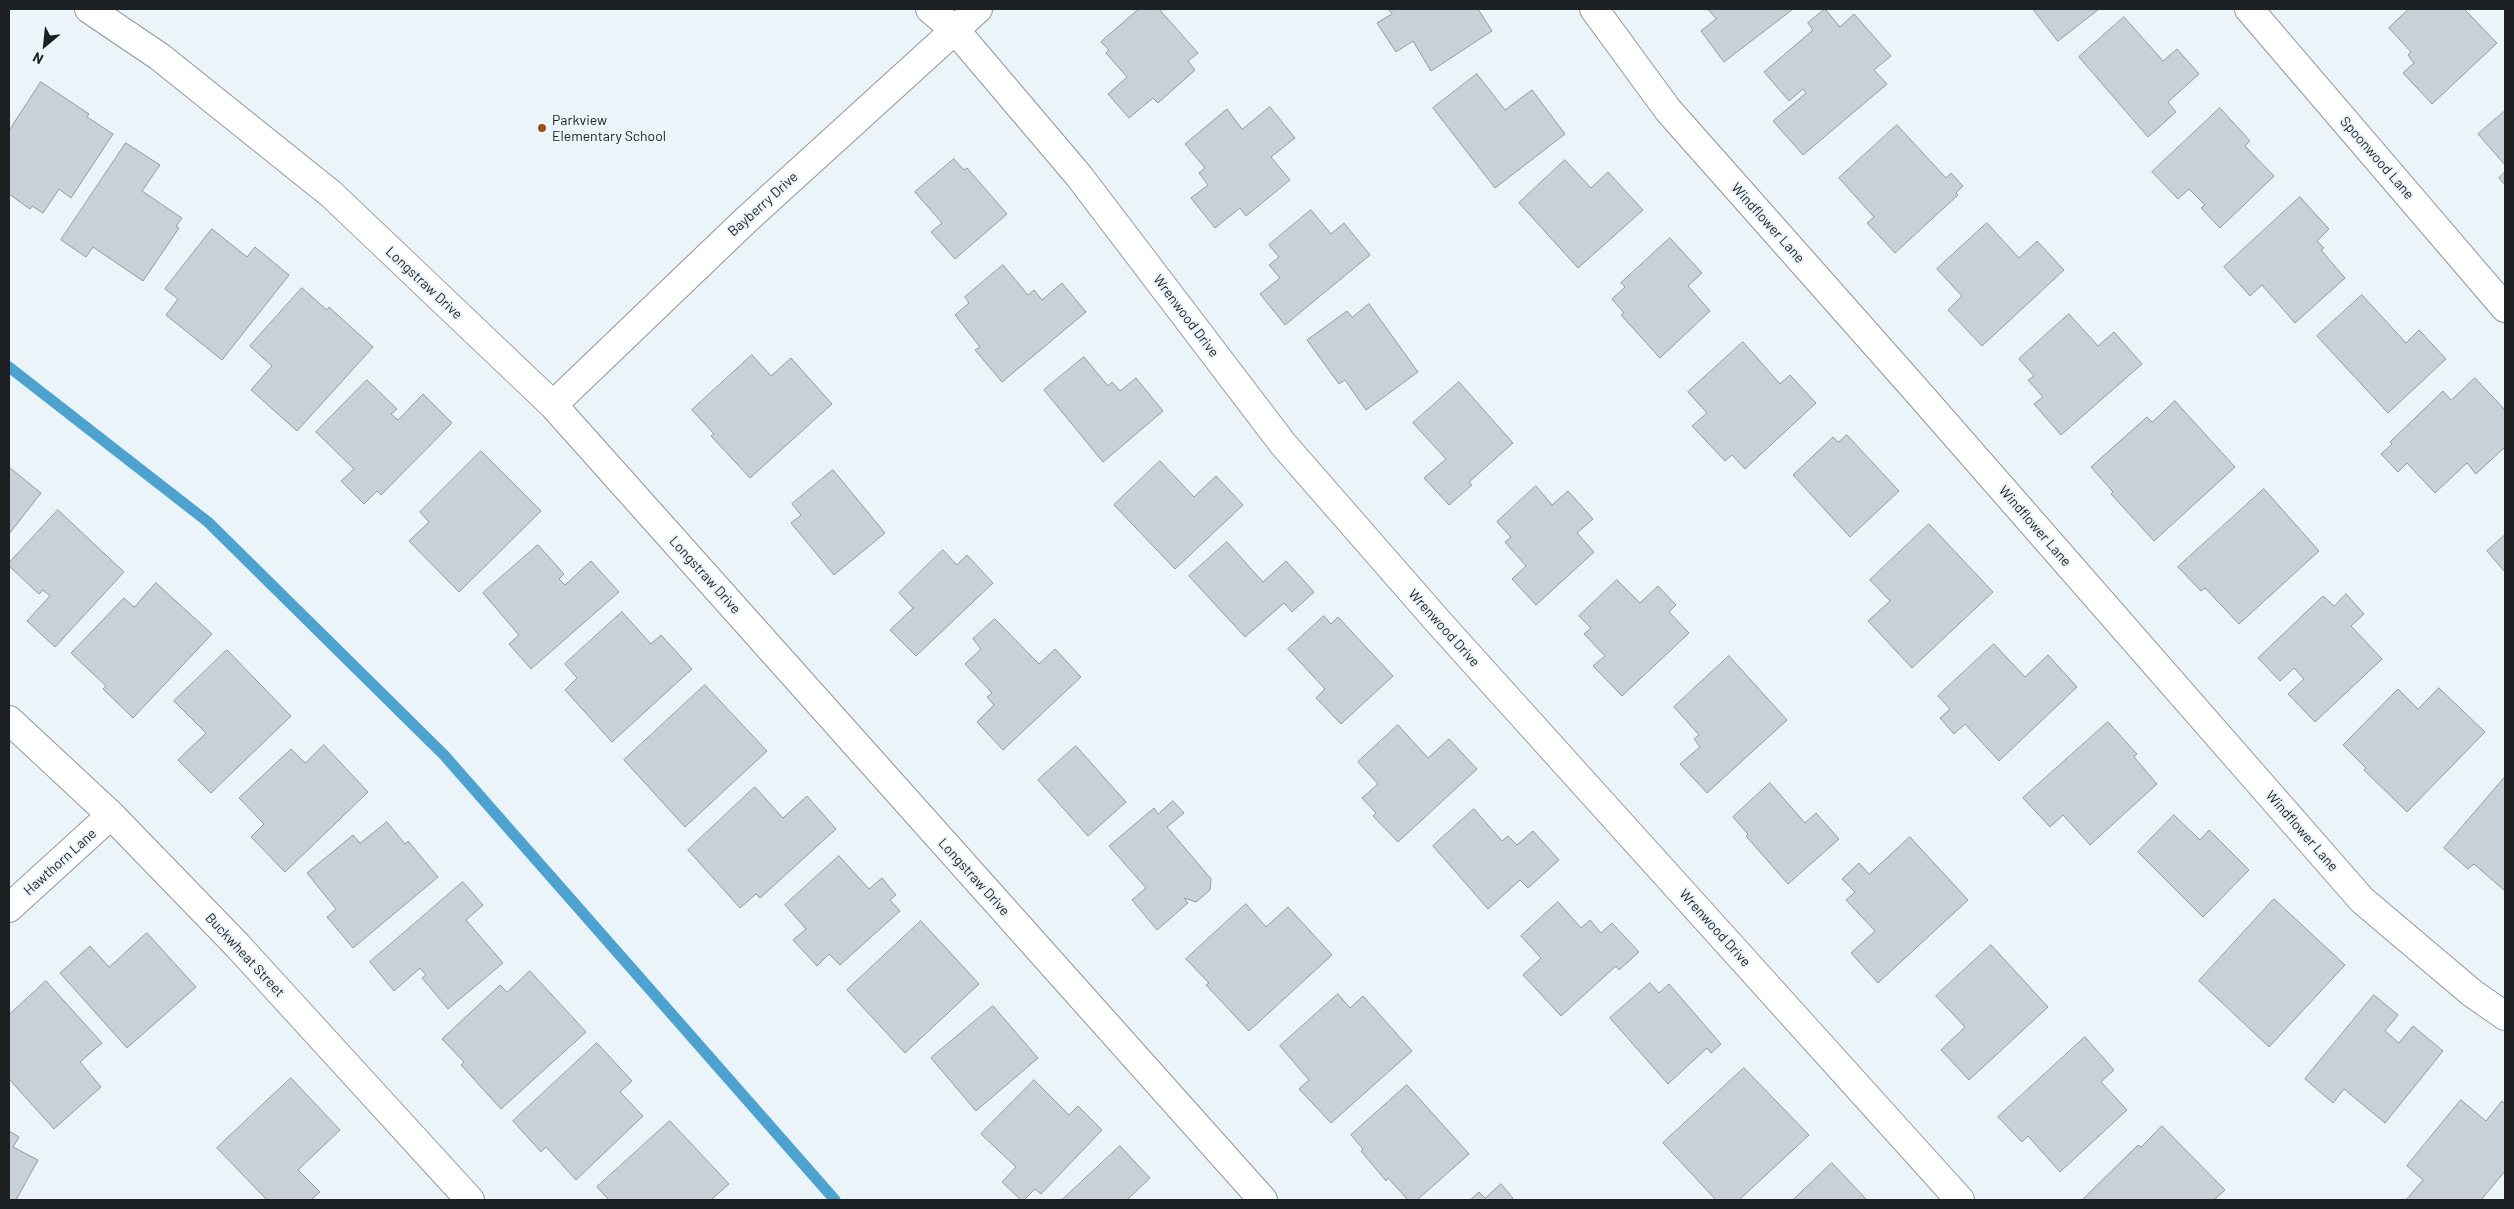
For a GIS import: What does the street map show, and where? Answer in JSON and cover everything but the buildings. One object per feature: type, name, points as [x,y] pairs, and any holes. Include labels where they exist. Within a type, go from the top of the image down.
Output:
[{"type":"street","name":"Longstraw Drive","points":[[89,9],[125,18],[160,57],[331,194],[553,405],[1263,1200]]},
{"type":"street","name":"Wrenwood Drive","points":[[930,9],[956,31],[1079,176],[1283,444],[1442,626],[1960,1200]]},
{"type":"street","name":"Bayberry Drive","points":[[553,405],[746,220],[978,9]]},
{"type":"street","name":"Windflower Lane","points":[[1594,9],[1668,110],[1923,398],[2362,900],[2472,993],[2505,1016]]},
{"type":"street","name":"Spoonwood Lane","points":[[2250,9],[2505,308]]},
{"type":"street","name":"Buckwheat Street","points":[[9,720],[111,815],[237,945],[470,1200]]},
{"type":"street","name":"Hawthorn Lane","points":[[9,908],[111,815]]},
{"type":"waterway","points":[[9,367],[208,522],[444,755],[835,1200]]},
{"type":"place","name":"Parkview Elementary School","points":[[542,128]]}]
